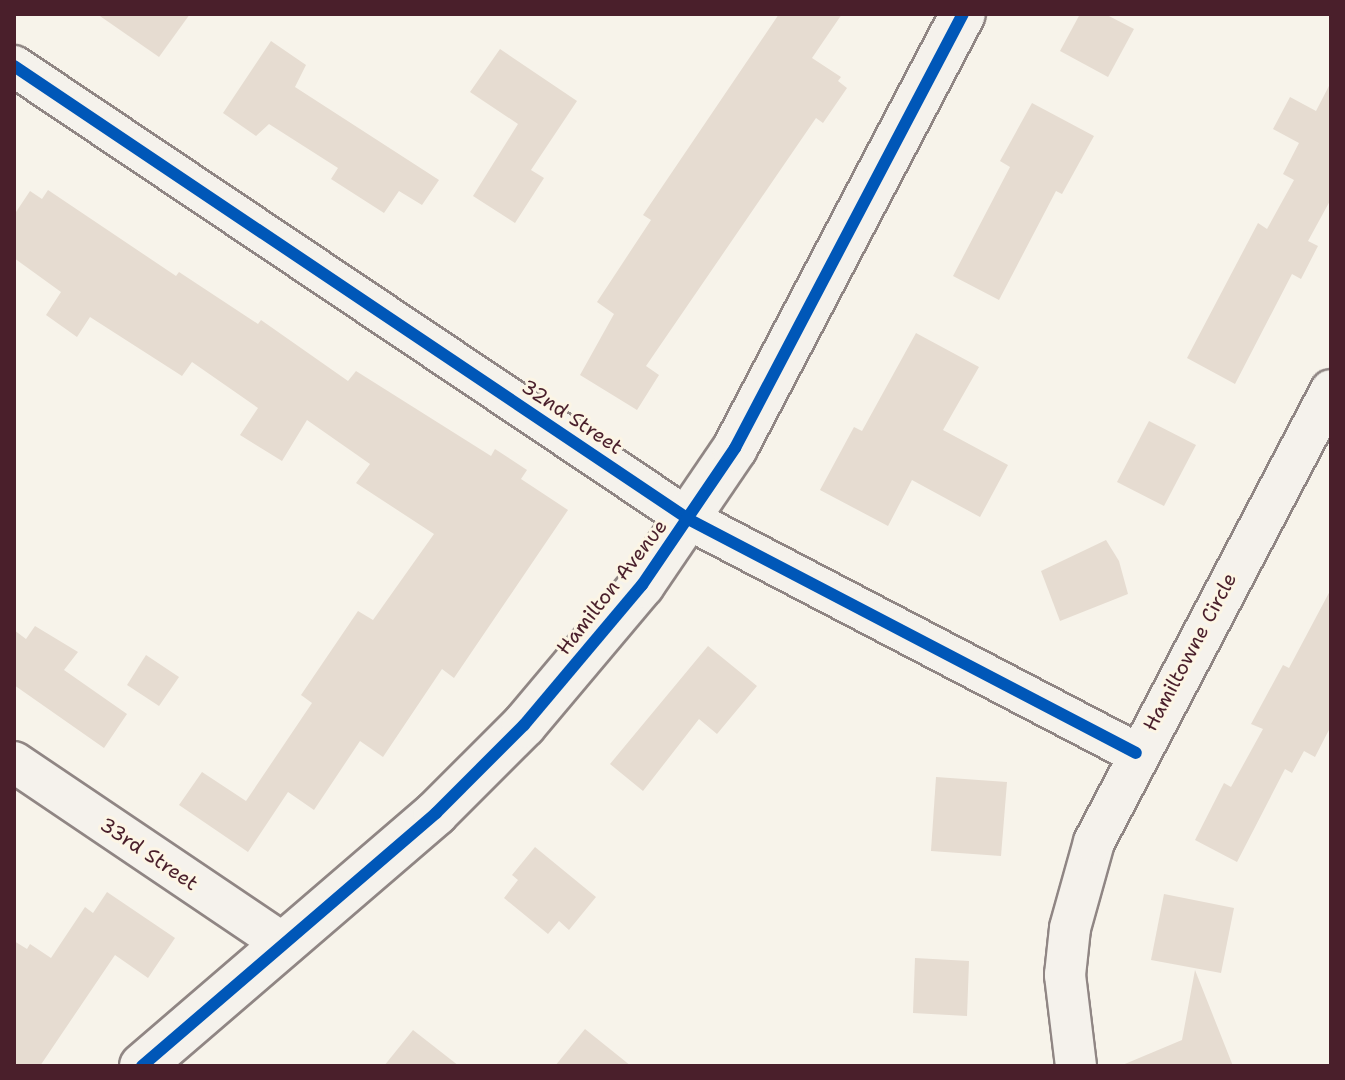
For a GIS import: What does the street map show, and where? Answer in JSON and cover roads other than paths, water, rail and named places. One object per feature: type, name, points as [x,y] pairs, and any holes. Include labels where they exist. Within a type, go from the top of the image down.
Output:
[{"type":"street","name":"Hamilton Avenue","points":[[142,1066],[425,823],[524,725],[599,638],[690,520],[771,381],[963,14]]},
{"type":"street","name":"32nd Street","points":[[14,66],[690,520],[1136,753]]},
{"type":"street","name":"Hamiltowne Circle","points":[[1076,1066],[1066,1012],[1070,928],[1094,842],[1136,753],[1331,390]]},
{"type":"street","name":"33rd Street","points":[[14,762],[285,945]]}]
